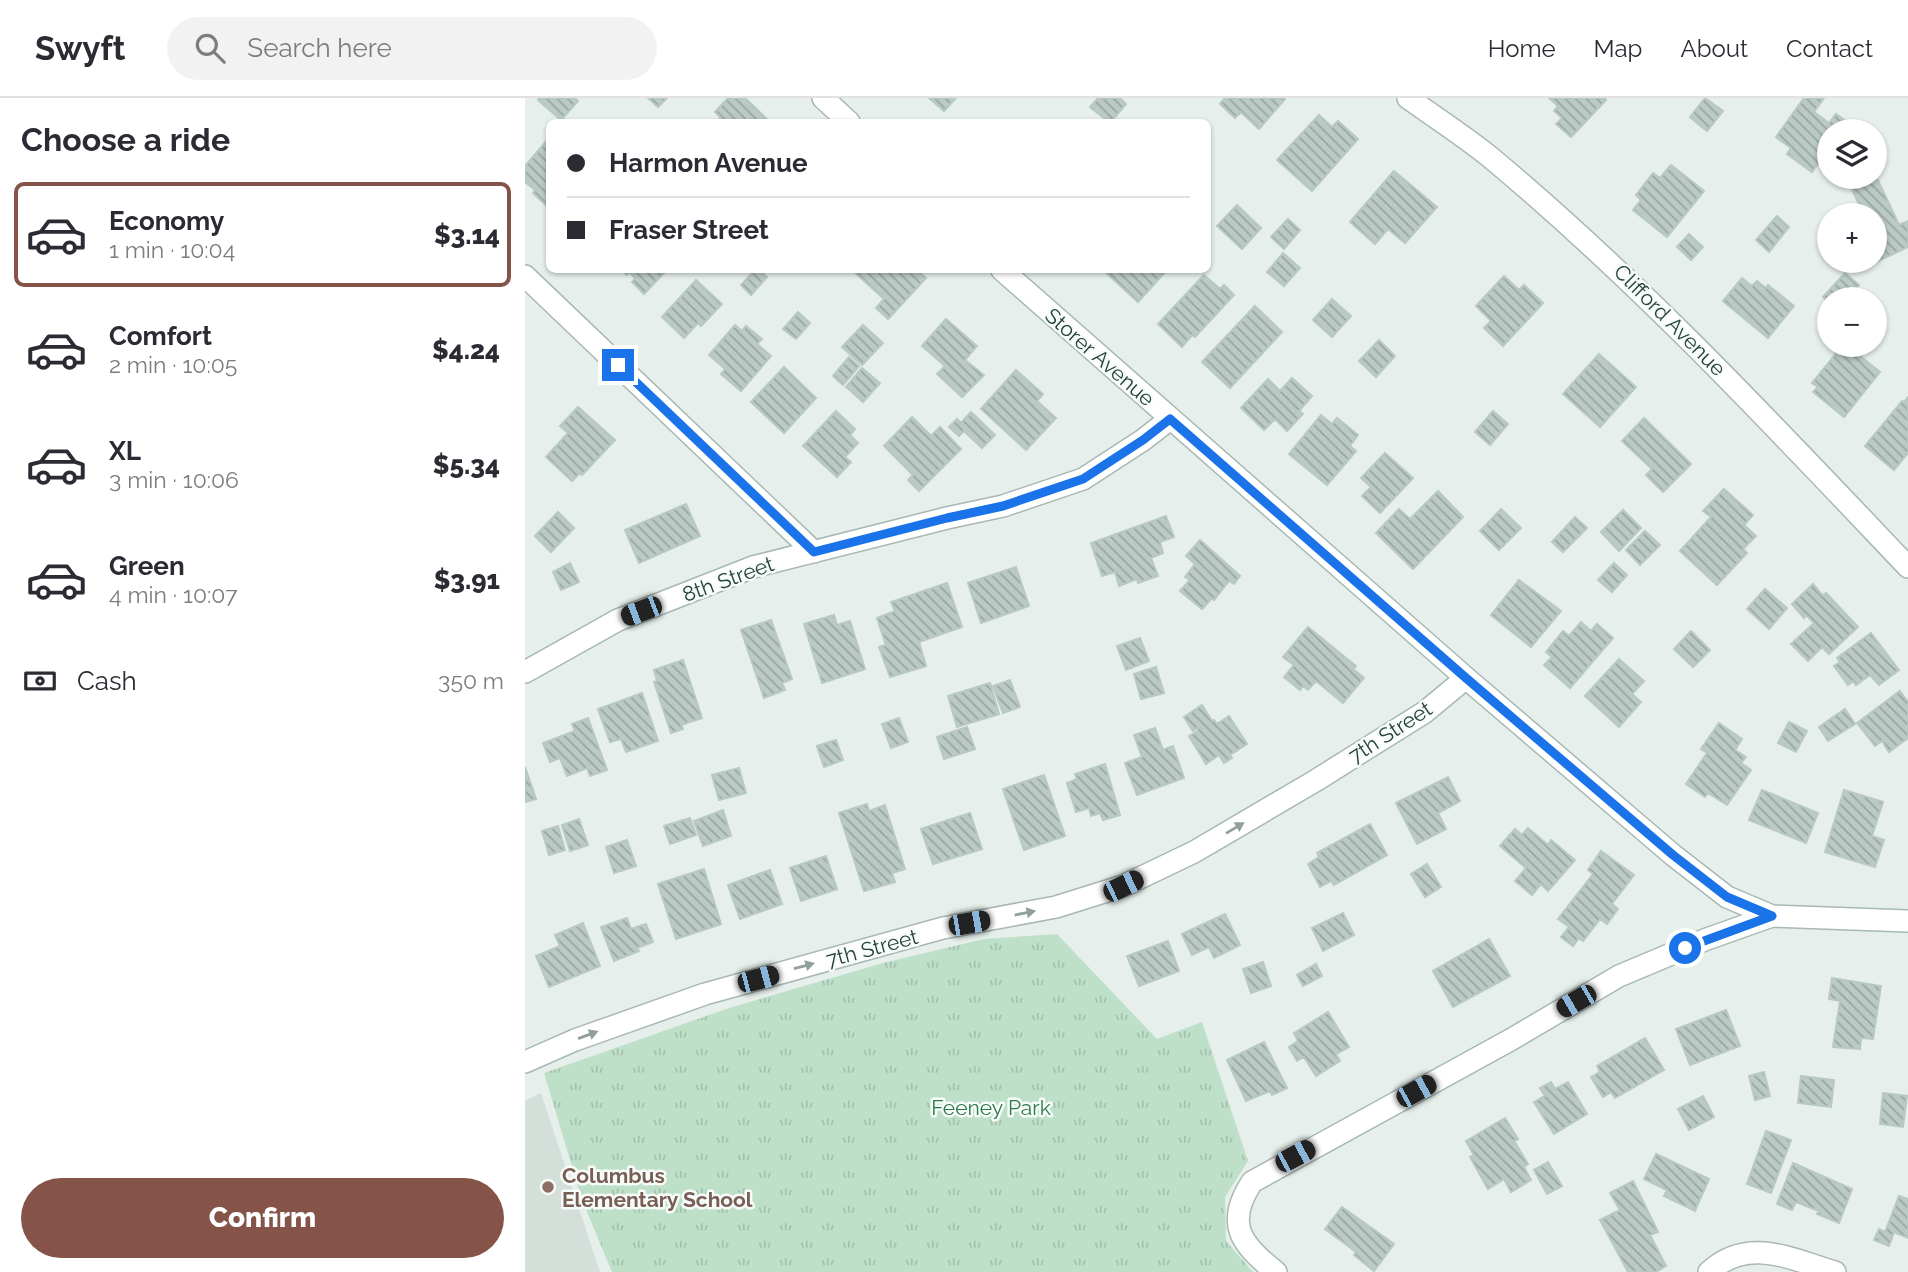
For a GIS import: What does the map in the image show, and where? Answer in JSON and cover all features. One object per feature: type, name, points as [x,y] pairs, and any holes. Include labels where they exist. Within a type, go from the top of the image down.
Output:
[{"type":"street","points":[[823,98],[846,119]]},
{"type":"street","name":"Clifford Avenue","points":[[1409,98],[1488,156],[1605,257],[1719,368],[1908,567]]},
{"type":"street","name":"Storer Avenue","points":[[1005,273],[1466,678],[1673,855],[1727,897],[1772,916],[1908,921]]},
{"type":"street","points":[[525,276],[814,552]]},
{"type":"street","name":"8th Street","points":[[525,672],[618,620],[753,567],[1003,506],[1083,479],[1170,419]]},
{"type":"street","name":"7th Street","points":[[525,1062],[575,1040],[705,994],[943,928],[1056,908],[1123,886],[1194,852],[1315,781],[1425,712],[1466,678]]},
{"type":"street","points":[[1276,1272],[1259,1259],[1241,1233],[1237,1213],[1242,1197],[1252,1182],[1512,1040],[1619,976],[1707,939],[1772,916]]},
{"type":"street","points":[[1709,1272],[1723,1259],[1744,1252],[1767,1252],[1835,1272]]},
{"type":"shaded area","name":"Columbus Elementary School","points":[[541,1093],[600,1272],[525,1272],[525,1101]]},
{"type":"green space","name":"Feeney Park","points":[[1057,934],[1157,1039],[1202,1022],[1248,1161],[1225,1197],[1226,1241],[1253,1272],[612,1272],[582,1200],[544,1073],[729,1008],[883,963],[984,939]]},
{"type":"building","points":[[575,98],[578,101],[560,119],[538,100]]},
{"type":"building","points":[[648,98],[667,98],[658,107]]},
{"type":"building","points":[[728,98],[745,98],[767,119],[720,119],[715,112]]},
{"type":"building","points":[[929,98],[956,98],[944,111]]},
{"type":"building","points":[[1098,98],[1120,98],[1126,104],[1114,119],[1105,119],[1090,107]]},
{"type":"building","points":[[1225,98],[1285,99],[1259,129],[1241,112],[1235,118],[1220,104]]},
{"type":"building","points":[[1549,98],[1606,100],[1571,137],[1556,124],[1562,118],[1554,111],[1558,106]]},
{"type":"building","points":[[1705,98],[1723,111],[1707,131],[1690,117]]},
{"type":"building","points":[[1804,98],[1824,98],[1814,112],[1824,119],[1817,119],[1817,165],[1812,172],[1787,154],[1791,148],[1776,137]]},
{"type":"building","points":[[1319,115],[1332,127],[1338,121],[1358,139],[1312,191],[1277,160]]},
{"type":"building","points":[[546,142],[546,205],[525,182],[525,166]]},
{"type":"building","points":[[1671,165],[1704,191],[1667,237],[1633,210],[1641,200],[1636,195],[1653,173],[1660,178]]},
{"type":"building","points":[[1394,171],[1437,207],[1405,243],[1388,229],[1375,244],[1350,222]]},
{"type":"building","points":[[1852,189],[1882,189],[1899,225],[1908,221],[1908,247],[1887,257],[1887,203],[1858,203]]},
{"type":"building","points":[[1237,205],[1261,228],[1242,249],[1217,226]]},
{"type":"building","points":[[1777,216],[1789,227],[1769,252],[1756,240]]},
{"type":"building","points":[[1288,219],[1300,230],[1284,249],[1271,237]]},
{"type":"building","points":[[1689,234],[1703,247],[1691,260],[1677,247]]},
{"type":"building","points":[[1283,253],[1300,268],[1284,286],[1267,272]]},
{"type":"building","points":[[630,273],[664,273],[644,294],[632,282],[635,278]]},
{"type":"building","points":[[752,273],[762,273],[767,277],[751,295],[741,285]]},
{"type":"building","points":[[855,273],[920,273],[926,278],[888,319],[876,308],[884,299]]},
{"type":"building","points":[[1106,273],[1164,273],[1138,302]]},
{"type":"building","points":[[1845,273],[1859,285],[1857,287],[1832,287]]},
{"type":"building","points":[[1204,275],[1220,289],[1224,285],[1234,295],[1195,337],[1192,335],[1182,347],[1158,324]]},
{"type":"building","points":[[1504,276],[1519,290],[1524,285],[1543,303],[1503,346],[1484,328],[1491,321],[1476,306]]},
{"type":"building","points":[[1742,278],[1752,286],[1757,281],[1766,288],[1768,285],[1794,306],[1768,338],[1723,301]]},
{"type":"building","points":[[696,280],[722,304],[701,326],[698,323],[684,338],[662,317]]},
{"type":"building","points":[[1332,299],[1351,316],[1332,337],[1313,320]]},
{"type":"building","points":[[1255,306],[1282,332],[1230,388],[1202,362]]},
{"type":"building","points":[[798,312],[810,323],[796,339],[783,329]]},
{"type":"building","points":[[946,319],[977,346],[965,360],[984,375],[962,397],[937,374],[945,366],[922,346]]},
{"type":"building","points":[[735,325],[742,331],[746,326],[762,339],[757,344],[771,356],[741,391],[721,374],[725,369],[709,355]]},
{"type":"building","points":[[863,325],[883,343],[862,365],[842,347]]},
{"type":"building","points":[[1379,340],[1395,356],[1376,377],[1359,361]]},
{"type":"building","points":[[1599,354],[1636,387],[1600,427],[1563,394]]},
{"type":"building","points":[[849,357],[859,366],[843,385],[833,376]]},
{"type":"building","points":[[1833,357],[1861,357],[1880,372],[1844,417],[1813,392],[1818,387],[1812,383]]},
{"type":"building","points":[[784,367],[816,398],[784,433],[751,402]]},
{"type":"building","points":[[862,368],[880,383],[863,402],[846,387]]},
{"type":"building","points":[[1016,370],[1043,394],[1037,401],[1056,418],[1026,450],[981,409]]},
{"type":"building","points":[[1292,378],[1312,396],[1299,411],[1303,414],[1287,431],[1275,419],[1264,430],[1241,408],[1268,379],[1280,391]]},
{"type":"building","points":[[1908,397],[1908,453],[1894,470],[1865,446]]},
{"type":"building","points":[[578,407],[615,440],[582,475],[580,473],[572,481],[546,457],[568,433],[560,426]]},
{"type":"building","points":[[836,411],[855,429],[850,435],[858,443],[845,457],[851,462],[837,477],[803,446]]},
{"type":"building","points":[[1493,411],[1508,424],[1490,445],[1475,432]]},
{"type":"building","points":[[971,412],[995,435],[982,448],[964,431],[959,436],[949,427],[957,419],[961,423]]},
{"type":"building","points":[[1321,415],[1332,424],[1337,418],[1358,435],[1350,446],[1356,451],[1327,485],[1289,454]]},
{"type":"building","points":[[912,417],[931,436],[940,427],[961,449],[919,491],[908,480],[913,475],[884,446]]},
{"type":"building","points":[[1644,418],[1691,464],[1663,492],[1646,475],[1652,469],[1622,441]]},
{"type":"building","points":[[1385,453],[1413,478],[1380,513],[1362,496],[1371,487],[1361,478]]},
{"type":"building","points":[[1724,489],[1753,515],[1744,525],[1756,536],[1743,549],[1747,553],[1717,585],[1680,551],[1711,517],[1703,511]]},
{"type":"building","points":[[1438,491],[1463,517],[1413,569],[1376,533],[1399,509],[1410,519]]},
{"type":"building","points":[[686,504],[700,536],[639,563],[625,530]]},
{"type":"building","points":[[1501,509],[1521,528],[1499,550],[1480,531]]},
{"type":"building","points":[[1623,510],[1641,528],[1619,551],[1601,532]]},
{"type":"building","points":[[558,512],[574,528],[551,552],[535,536]]},
{"type":"building","points":[[1166,516],[1174,537],[1160,542],[1163,553],[1151,558],[1158,576],[1138,583],[1137,579],[1119,586],[1115,572],[1102,576],[1091,543]]},
{"type":"building","points":[[1575,517],[1587,528],[1563,552],[1552,542]]},
{"type":"building","points":[[1645,531],[1660,545],[1640,565],[1626,550]]},
{"type":"building","points":[[1200,540],[1240,576],[1234,584],[1229,581],[1214,600],[1212,598],[1202,609],[1180,591],[1190,580],[1185,577],[1195,564],[1186,556]]},
{"type":"building","points":[[570,563],[579,582],[561,590],[553,572]]},
{"type":"building","points":[[1614,563],[1627,575],[1612,592],[1598,580]]},
{"type":"building","points":[[1016,567],[1029,606],[981,623],[968,583]]},
{"type":"building","points":[[1519,580],[1561,611],[1531,647],[1491,615]]},
{"type":"building","points":[[947,583],[962,627],[919,642],[926,666],[890,677],[879,647],[886,645],[877,618],[895,611],[891,602]]},
{"type":"building","points":[[1813,584],[1823,596],[1826,593],[1858,627],[1829,654],[1822,647],[1808,661],[1791,644],[1814,623],[1806,615],[1804,618],[1792,604]]},
{"type":"building","points":[[1765,589],[1787,608],[1769,629],[1747,609]]},
{"type":"building","points":[[834,615],[837,625],[850,621],[865,669],[822,683],[804,624]]},
{"type":"building","points":[[771,620],[792,679],[782,683],[785,690],[764,698],[741,630]]},
{"type":"building","points":[[1581,622],[1591,631],[1597,624],[1613,638],[1570,688],[1544,665],[1552,657],[1546,652],[1563,631],[1569,636]]},
{"type":"building","points":[[1308,627],[1356,666],[1353,669],[1364,678],[1343,703],[1316,681],[1308,690],[1303,686],[1300,690],[1284,677],[1294,665],[1283,657]]},
{"type":"building","points":[[1691,631],[1710,650],[1693,667],[1674,649]]},
{"type":"building","points":[[1871,633],[1899,670],[1879,685],[1870,675],[1856,685],[1853,681],[1848,685],[1834,666],[1840,662],[1837,658]]},
{"type":"building","points":[[1140,638],[1149,661],[1126,670],[1117,646]]},
{"type":"building","points":[[1619,659],[1644,681],[1632,694],[1641,702],[1619,727],[1585,696]]},
{"type":"building","points":[[683,660],[702,718],[681,725],[683,729],[671,733],[654,682],[657,681],[654,670]]},
{"type":"building","points":[[1156,667],[1164,693],[1141,699],[1134,674]]},
{"type":"building","points":[[1010,680],[1020,707],[1003,713],[993,686]]},
{"type":"building","points":[[990,683],[999,714],[957,727],[948,696]]},
{"type":"building","points":[[1900,691],[1908,702],[1908,738],[1889,752],[1882,741],[1875,746],[1857,723]]},
{"type":"building","points":[[642,693],[658,741],[626,752],[621,739],[610,742],[598,709]]},
{"type":"building","points":[[1202,705],[1217,724],[1229,716],[1247,744],[1230,755],[1232,758],[1224,763],[1219,755],[1206,764],[1189,736],[1198,731],[1197,728],[1193,731],[1184,717]]},
{"type":"building","points":[[1845,709],[1855,724],[1828,741],[1819,727]]},
{"type":"building","points":[[588,718],[607,770],[590,776],[587,768],[567,776],[560,758],[550,762],[543,743],[575,731],[572,724]]},
{"type":"building","points":[[899,718],[908,742],[891,748],[882,724]]},
{"type":"building","points":[[1789,722],[1807,731],[1796,752],[1778,743]]},
{"type":"building","points":[[1719,723],[1742,739],[1735,750],[1746,757],[1741,763],[1751,770],[1727,805],[1708,793],[1705,797],[1686,784],[1707,753],[1701,749]]},
{"type":"building","points":[[967,727],[975,749],[944,759],[937,737]]},
{"type":"building","points":[[1155,728],[1163,750],[1173,746],[1184,778],[1137,795],[1125,763],[1142,757],[1134,735]]},
{"type":"building","points":[[836,740],[843,760],[824,767],[817,746]]},
{"type":"building","points":[[1105,764],[1120,815],[1103,820],[1100,813],[1091,816],[1089,808],[1076,812],[1067,783],[1077,779],[1075,774]]},
{"type":"building","points":[[525,767],[536,799],[525,802]]},
{"type":"building","points":[[739,768],[746,793],[719,800],[712,775]]},
{"type":"building","points":[[1044,775],[1065,836],[1024,850],[1003,789]]},
{"type":"building","points":[[1448,777],[1460,801],[1438,813],[1446,829],[1417,844],[1396,803]]},
{"type":"building","points":[[1762,790],[1818,813],[1806,843],[1749,820]]},
{"type":"building","points":[[1844,790],[1883,802],[1872,836],[1884,840],[1875,867],[1825,852]]},
{"type":"building","points":[[867,804],[869,811],[885,805],[905,869],[892,873],[895,882],[864,891],[839,813]]},
{"type":"building","points":[[723,810],[731,836],[703,846],[694,821]]},
{"type":"building","points":[[970,813],[982,849],[933,864],[921,829]]},
{"type":"building","points":[[690,818],[696,835],[670,844],[664,826]]},
{"type":"building","points":[[579,819],[588,845],[570,851],[562,825]]},
{"type":"building","points":[[1370,824],[1387,855],[1334,885],[1331,881],[1320,887],[1308,864],[1319,857],[1317,853]]},
{"type":"building","points":[[558,826],[565,850],[549,855],[542,831]]},
{"type":"building","points":[[1528,828],[1548,845],[1551,840],[1575,860],[1548,891],[1541,884],[1532,895],[1515,881],[1526,868],[1500,846],[1515,829],[1522,835]]},
{"type":"building","points":[[627,840],[636,866],[614,873],[606,847]]},
{"type":"building","points":[[1601,851],[1634,875],[1612,904],[1618,909],[1607,924],[1600,919],[1583,941],[1579,938],[1573,946],[1561,937],[1569,927],[1558,919],[1593,874],[1588,870]]},
{"type":"building","points":[[826,856],[837,889],[801,901],[790,868]]},
{"type":"building","points":[[1427,864],[1441,887],[1425,897],[1411,874]]},
{"type":"building","points":[[704,869],[721,924],[676,939],[658,884]]},
{"type":"building","points":[[770,870],[782,904],[740,919],[728,885]]},
{"type":"building","points":[[1343,913],[1354,935],[1323,951],[1312,928]]},
{"type":"building","points":[[1225,914],[1240,945],[1214,958],[1209,947],[1192,955],[1182,934]]},
{"type":"building","points":[[627,918],[631,929],[646,924],[653,942],[614,961],[601,927]]},
{"type":"building","points":[[583,923],[600,966],[549,987],[536,956],[560,946],[555,935]]},
{"type":"building","points":[[1489,939],[1510,976],[1453,1007],[1433,971]]},
{"type":"building","points":[[1168,941],[1179,971],[1139,986],[1127,956]]},
{"type":"building","points":[[1263,962],[1271,986],[1251,993],[1243,969]]},
{"type":"building","points":[[1316,964],[1322,976],[1303,986],[1297,975]]},
{"type":"building","points":[[1832,978],[1881,986],[1873,1039],[1861,1038],[1860,1049],[1833,1047],[1840,1001],[1829,999]]},
{"type":"building","points":[[1726,1010],[1740,1046],[1690,1065],[1676,1029]]},
{"type":"building","points":[[1328,1012],[1349,1047],[1336,1054],[1340,1061],[1316,1076],[1304,1057],[1297,1061],[1289,1047],[1298,1041],[1294,1033]]},
{"type":"building","points":[[1645,1038],[1664,1070],[1615,1098],[1611,1092],[1603,1097],[1591,1077],[1600,1072],[1597,1066]]},
{"type":"building","points":[[1264,1042],[1287,1088],[1272,1095],[1270,1091],[1246,1101],[1227,1060]]},
{"type":"building","points":[[1764,1072],[1770,1096],[1755,1100],[1749,1076]]},
{"type":"building","points":[[1801,1076],[1834,1080],[1831,1107],[1798,1103]]},
{"type":"building","points":[[1551,1082],[1555,1089],[1568,1082],[1587,1114],[1554,1134],[1534,1102],[1545,1096],[1540,1088]]},
{"type":"building","points":[[1883,1093],[1907,1096],[1903,1127],[1880,1124]]},
{"type":"building","points":[[1703,1096],[1714,1117],[1689,1130],[1678,1109]]},
{"type":"building","points":[[1505,1118],[1518,1139],[1514,1141],[1528,1164],[1524,1167],[1531,1180],[1511,1192],[1504,1179],[1488,1189],[1470,1157],[1474,1155],[1466,1141]]},
{"type":"building","points":[[1766,1131],[1791,1140],[1771,1193],[1747,1184]]},
{"type":"building","points":[[1656,1154],[1709,1179],[1695,1211],[1664,1196],[1667,1190],[1644,1179]]},
{"type":"building","points":[[1548,1162],[1562,1186],[1547,1194],[1534,1170]]},
{"type":"building","points":[[1793,1163],[1852,1189],[1839,1223],[1796,1202],[1792,1210],[1777,1204]]},
{"type":"building","points":[[1633,1181],[1658,1232],[1650,1235],[1666,1266],[1656,1272],[1628,1272],[1600,1220],[1620,1210],[1610,1193]]},
{"type":"building","points":[[1899,1196],[1908,1199],[1908,1238],[1894,1232],[1889,1246],[1874,1240],[1879,1229],[1885,1232]]},
{"type":"building","points":[[1342,1207],[1394,1244],[1374,1271],[1354,1255],[1356,1252],[1325,1229]]},
{"type":"place","name":"Columbus Elementary School","points":[[548,1187]]},
{"type":"route","points":[[618,365],[814,552],[1003,506],[1083,479],[1170,419],[1673,855],[1727,897],[1772,916],[1685,948]]}]
